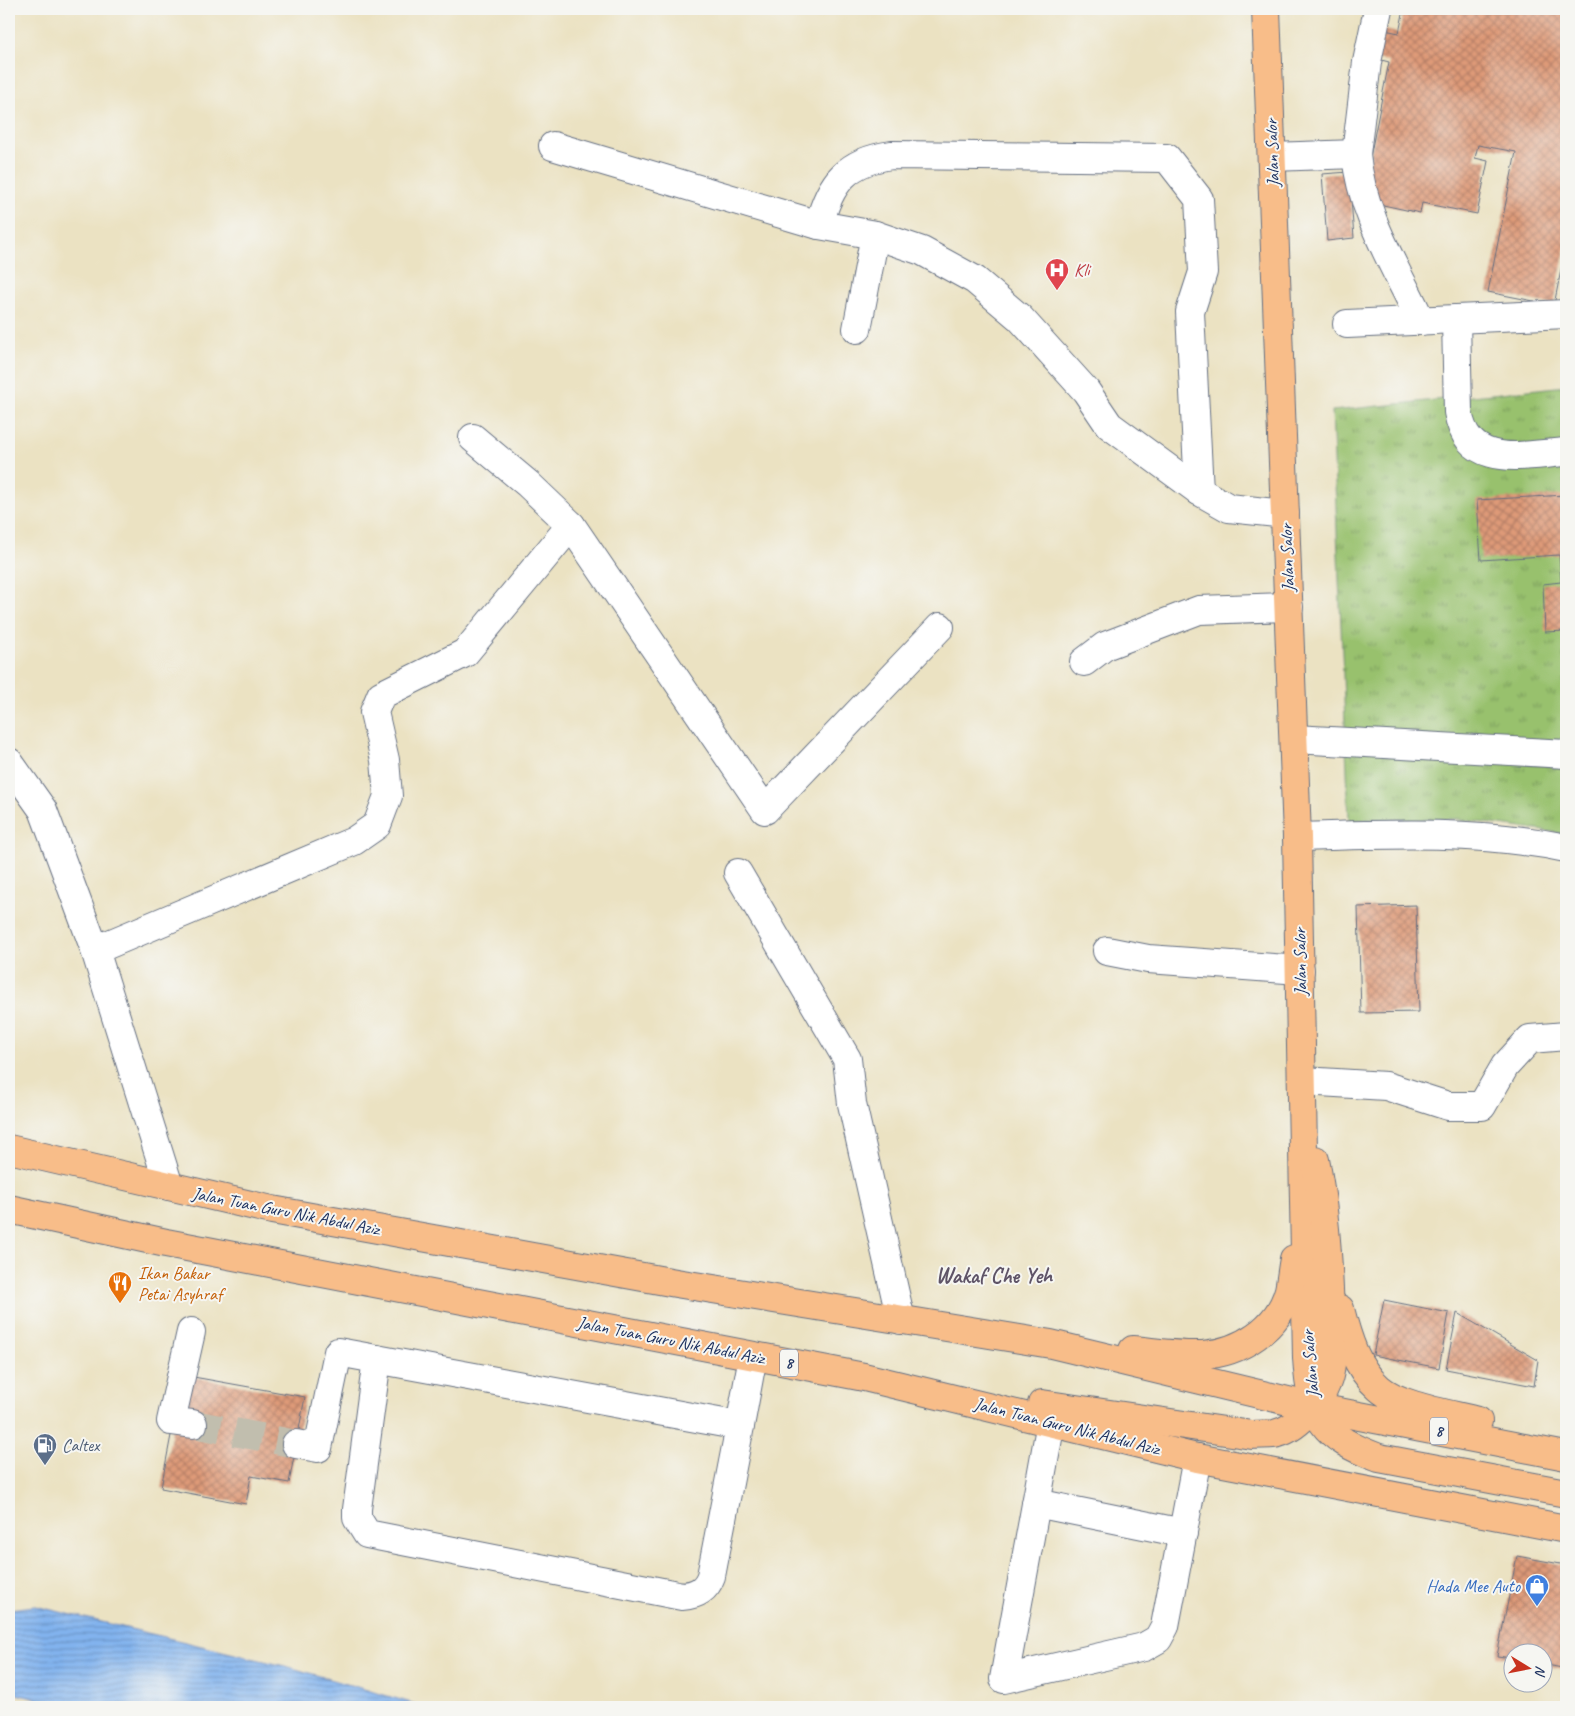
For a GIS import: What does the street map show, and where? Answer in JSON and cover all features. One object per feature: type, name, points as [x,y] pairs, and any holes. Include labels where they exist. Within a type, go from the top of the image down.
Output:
[{"type":"main road","name":"Jalan Salor","points":[[1266,9],[1298,837],[1304,1094],[1303,1202],[1307,1358],[1313,1407]]},
{"type":"main road","name":"Jalan Salor","points":[[1304,1094],[1323,1201],[1329,1266],[1331,1362],[1327,1383],[1313,1407]]},
{"type":"main road","name":"Jalan Tuan Guru Nik Abdul Aziz","points":[[9,1149],[272,1210],[666,1282],[1051,1344],[1313,1407],[1566,1456]]},
{"type":"main road","points":[[1051,1344],[1202,1355],[1231,1350],[1255,1338],[1274,1321],[1289,1291],[1303,1202]]},
{"type":"main road","name":"Jalan Tuan Guru Nik Abdul Aziz","points":[[9,1209],[166,1243],[864,1377],[1197,1458],[1566,1529]]},
{"type":"main road","points":[[1329,1266],[1346,1336],[1361,1366],[1379,1389],[1409,1404],[1482,1422],[1566,1449]]},
{"type":"main road","points":[[864,1377],[1252,1435],[1275,1434],[1294,1425],[1313,1407],[1330,1432],[1351,1448],[1379,1458],[1566,1493]]},
{"type":"street","points":[[1378,9],[1367,62],[1356,154],[1358,178],[1367,207],[1420,320]]},
{"type":"street","points":[[553,146],[820,225],[875,235],[922,251],[975,280],[1020,318],[1086,391],[1109,425],[1198,491],[1229,508],[1285,514]]},
{"type":"street","points":[[1272,157],[1356,154]]},
{"type":"street","points":[[820,225],[830,191],[842,176],[856,165],[874,158],[892,156],[1167,158],[1200,199],[1203,272],[1190,312],[1198,491]]},
{"type":"street","points":[[857,329],[875,235]]},
{"type":"street","points":[[1347,324],[1566,314]]},
{"type":"street","points":[[1456,319],[1458,412],[1460,426],[1467,439],[1478,449],[1491,454],[1505,456],[1566,452]]},
{"type":"street","points":[[473,438],[528,484],[571,525],[764,810],[940,628]]},
{"type":"street","points":[[95,950],[354,841],[377,825],[388,796],[385,760],[374,712],[381,695],[465,653],[571,525]]},
{"type":"street","points":[[1084,662],[1105,646],[1200,610],[1288,607]]},
{"type":"street","points":[[1294,739],[1566,754]]},
{"type":"street","points":[[9,762],[43,810],[95,950],[169,1186]]},
{"type":"street","points":[[1298,837],[1453,836],[1546,844],[1566,848]]},
{"type":"street","points":[[738,873],[847,1059],[852,1104],[901,1320]]},
{"type":"street","points":[[1107,951],[1148,958],[1300,970]]},
{"type":"street","points":[[1304,1094],[1386,1086],[1448,1106],[1482,1106],[1505,1066],[1530,1039],[1566,1036]]},
{"type":"street","points":[[192,1332],[171,1421],[192,1424]]},
{"type":"street","points":[[296,1444],[318,1448],[338,1352],[740,1426]]},
{"type":"street","points":[[378,1359],[357,1509],[357,1518],[368,1534],[682,1596],[701,1592],[708,1585],[711,1576],[753,1356]]},
{"type":"street","points":[[1051,1422],[1004,1679],[1144,1647],[1158,1639],[1164,1626],[1197,1458]]},
{"type":"street","points":[[1036,1504],[1183,1533]]},
{"type":"green space","points":[[1566,386],[1566,834],[1456,819],[1349,820],[1332,411]]},
{"type":"water","points":[[35,1606],[289,1667],[425,1707],[67,1707],[9,1692],[9,1609]]},
{"type":"building","points":[[1404,9],[1566,9],[1566,245],[1554,305],[1488,292],[1516,152],[1478,145],[1475,158],[1488,161],[1477,214],[1422,203],[1420,213],[1374,203],[1364,188],[1389,62],[1374,58],[1380,29],[1399,33]]},
{"type":"building","points":[[1349,172],[1354,238],[1327,241],[1322,174]]},
{"type":"building","points":[[1566,495],[1566,631],[1545,632],[1543,584],[1561,582],[1559,555],[1481,560],[1477,500]]},
{"type":"building","points":[[1416,905],[1419,1012],[1361,1013],[1358,907]]},
{"type":"building","points":[[1384,1300],[1449,1313],[1439,1368],[1373,1355]]},
{"type":"building","points":[[1457,1313],[1538,1360],[1534,1386],[1446,1369]]},
{"type":"building","points":[[188,1376],[305,1397],[289,1483],[251,1476],[246,1504],[161,1488],[172,1430],[181,1412]]},
{"type":"building","name":"Hada Mee Auto","points":[[1517,1556],[1566,1565],[1566,1648],[1562,1668],[1552,1666],[1552,1644],[1502,1644],[1502,1657],[1497,1656]]},
{"type":"tunnel","points":[[193,1424],[296,1444]]},
{"type":"place","name":"Kli","points":[[1057,291]]},
{"type":"place","name":"Ikan Bakar Petai Asyhraf","points":[[120,1304]]},
{"type":"place","name":"Caltex","points":[[45,1466]]},
{"type":"place","name":"Hada Mee Auto","points":[[1537,1607]]},
{"type":"district","name":"Wakaf Che Yeh","points":[[994,1276]]}]
